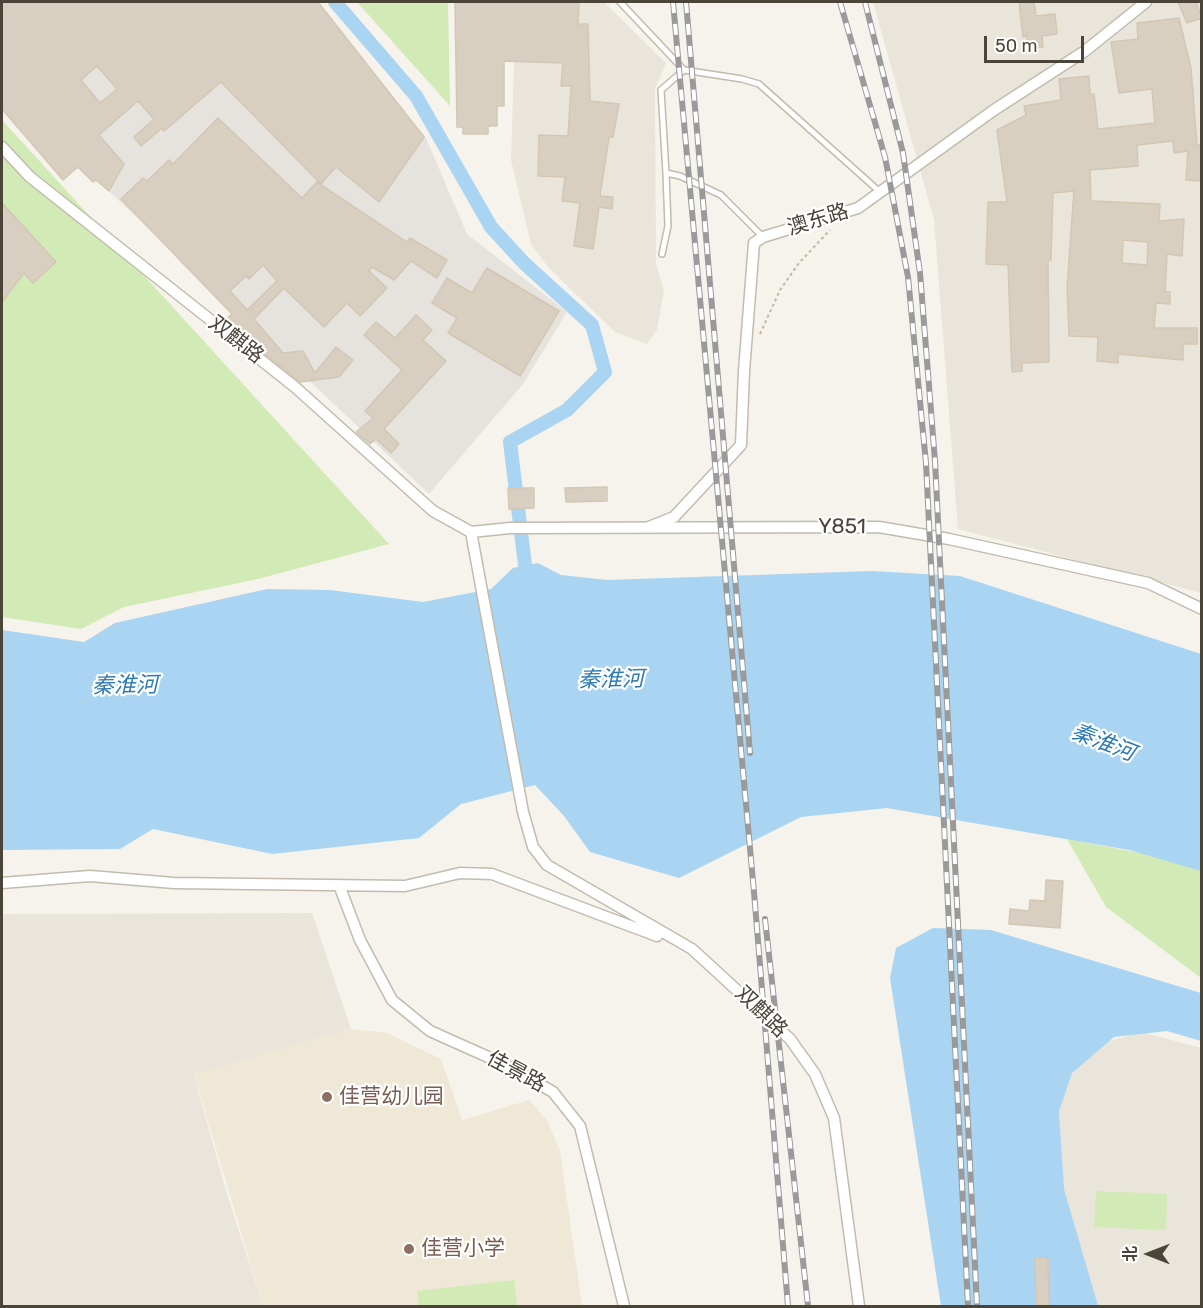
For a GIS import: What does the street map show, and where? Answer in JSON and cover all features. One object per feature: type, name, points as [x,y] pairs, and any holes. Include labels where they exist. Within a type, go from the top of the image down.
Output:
[{"type":"street","name":"澳东路","points":[[649,527],[674,517],[741,445],[754,243],[763,237],[858,208],[994,110],[1085,51],[1146,2]]},
{"type":"street","name":"双麒路","points":[[2,147],[30,177],[295,387],[433,511],[471,532],[522,812],[533,847],[547,865],[692,949],[790,1039],[816,1074],[834,1118],[859,1306]]},
{"type":"street","name":"Y851","points":[[471,532],[510,528],[879,527],[949,539],[1148,583],[1202,609]]},
{"type":"street","points":[[2,883],[90,876],[174,883],[405,886],[460,873],[492,874],[692,949]]},
{"type":"street","name":"佳景路","points":[[339,885],[360,939],[392,1000],[430,1030],[506,1065],[553,1092],[580,1126],[624,1306]]},
{"type":"lane","points":[[620,2],[684,70],[759,84],[880,192]]},
{"type":"lane","points":[[662,254],[668,226],[661,90],[684,70]]},
{"type":"lane","points":[[666,173],[680,176],[721,195],[763,237]]},
{"type":"path","points":[[756,343],[780,290],[799,263],[832,228]]},
{"type":"shaded area","points":[[2,2],[317,2],[426,138],[467,234],[567,312],[523,384],[429,494],[2,90]]},
{"type":"shaded area","points":[[516,2],[604,2],[666,63],[655,89],[656,264],[664,290],[657,330],[647,344],[615,332],[548,267],[531,244],[511,160]]},
{"type":"shaded area","points":[[873,2],[1201,2],[1201,593],[958,529],[934,220]]},
{"type":"shaded area","points":[[312,913],[351,1029],[194,1075],[226,1191],[263,1306],[2,1306],[2,914]]},
{"type":"shaded area","name":"佳营小学","points":[[351,1029],[387,1033],[441,1059],[462,1120],[529,1100],[547,1120],[560,1151],[582,1306],[263,1306],[194,1074]]},
{"type":"shaded area","points":[[1142,1032],[1201,1048],[1201,1306],[1037,1306],[1065,1053]]},
{"type":"green space","points":[[357,2],[448,2],[450,106]]},
{"type":"green space","points":[[2,120],[389,544],[258,579],[124,607],[81,629],[2,617]]},
{"type":"green space","points":[[1067,839],[1140,853],[1201,869],[1201,978],[1106,907]]},
{"type":"green space","points":[[1096,1191],[1167,1194],[1166,1230],[1094,1227]]},
{"type":"green space","points":[[514,1280],[517,1306],[419,1306],[417,1291]]},
{"type":"water","name":"秦淮河","points":[[538,563],[561,575],[607,580],[872,571],[960,576],[1201,654],[1201,871],[1129,850],[887,808],[801,817],[679,878],[590,852],[564,816],[535,785],[461,804],[419,838],[272,854],[153,829],[120,849],[2,850],[2,630],[84,642],[115,623],[267,589],[330,590],[423,602],[491,589],[513,568]]},
{"type":"water","points":[[933,928],[991,930],[1201,993],[1201,1041],[1167,1031],[1114,1037],[1072,1073],[1059,1111],[1064,1189],[1098,1306],[941,1306],[890,978],[896,948]]},
{"type":"building","points":[[2,2],[318,2],[424,137],[379,202],[336,167],[321,184],[221,82],[164,131],[162,128],[141,146],[134,137],[154,119],[138,101],[99,135],[124,164],[109,191],[96,180],[93,182],[78,167],[63,180],[2,109]],"holes":[[[97,66],[117,89],[100,103],[81,80]]]},
{"type":"building","points":[[455,2],[579,2],[578,24],[588,24],[590,101],[619,104],[613,137],[609,137],[600,196],[613,197],[612,209],[599,207],[593,249],[574,246],[580,203],[562,201],[565,177],[538,176],[539,135],[568,136],[571,86],[561,86],[563,63],[504,61],[504,106],[497,106],[497,126],[488,126],[488,134],[463,134],[463,127],[457,127]]},
{"type":"building","points":[[1019,2],[1034,2],[1036,16],[1055,14],[1057,34],[1042,36],[1043,47],[1028,48],[1027,36],[1023,37]]},
{"type":"building","points":[[1178,2],[1196,2],[1202,18],[1187,23]]},
{"type":"building","points":[[1179,18],[1191,68],[1197,145],[1202,145],[1202,181],[1186,180],[1188,151],[1174,153],[1173,141],[1137,145],[1138,166],[1090,170],[1091,201],[1160,204],[1159,221],[1184,219],[1182,256],[1167,254],[1165,292],[1170,292],[1170,304],[1156,303],[1154,328],[1197,328],[1197,344],[1183,344],[1183,360],[1118,354],[1118,363],[1097,361],[1098,337],[1069,336],[1067,288],[1074,191],[1053,193],[1051,260],[1048,260],[1049,362],[1022,363],[1022,371],[1012,372],[1008,265],[986,264],[988,202],[1007,202],[997,130],[1026,115],[1024,106],[1061,100],[1059,79],[1089,76],[1090,94],[1094,94],[1098,129],[1155,123],[1152,89],[1119,93],[1111,42],[1138,39],[1137,23]],"holes":[[[1123,240],[1148,242],[1147,265],[1122,263]]]},
{"type":"building","points":[[218,118],[302,198],[317,182],[407,242],[410,238],[447,260],[437,278],[411,261],[394,280],[372,267],[369,271],[387,288],[360,316],[347,303],[324,327],[284,288],[254,319],[283,353],[303,351],[315,373],[336,347],[353,360],[339,377],[300,382],[236,331],[226,319],[232,314],[121,199],[143,178],[147,181],[169,160],[173,164]],"holes":[[[263,265],[277,281],[247,310],[230,291],[246,276],[249,279]]]},
{"type":"building","points":[[2,203],[56,262],[33,283],[24,273],[2,302]]},
{"type":"building","points":[[487,268],[559,311],[520,376],[448,333],[457,318],[432,303],[447,278],[472,293]]},
{"type":"building","points":[[416,315],[432,330],[423,340],[446,361],[384,429],[399,444],[391,453],[376,439],[370,444],[356,432],[373,418],[365,411],[402,370],[364,335],[376,322],[395,338]]},
{"type":"building","points":[[607,487],[607,501],[566,502],[565,488]]},
{"type":"building","points":[[508,488],[534,488],[534,508],[509,509]]},
{"type":"building","points":[[1046,880],[1063,881],[1060,928],[1009,924],[1010,909],[1029,911],[1030,900],[1045,901]]},
{"type":"building","points":[[1035,1258],[1048,1258],[1049,1306],[1036,1306]]},
{"type":"waterway","points":[[335,2],[416,96],[491,227],[524,263],[592,325],[605,372],[567,410],[510,442],[525,565]]},
{"type":"railway","points":[[673,2],[754,892],[788,1306]]},
{"type":"railway","points":[[686,2],[750,753]]},
{"type":"railway","points":[[840,2],[885,157],[908,277],[926,463],[968,1306]]},
{"type":"railway","points":[[865,2],[903,153],[920,273],[935,461],[977,1306]]},
{"type":"railway","points":[[765,919],[808,1306]]},
{"type":"place","name":"佳营幼儿园","points":[[327,1097]]},
{"type":"place","name":"佳营小学","points":[[409,1249]]}]
